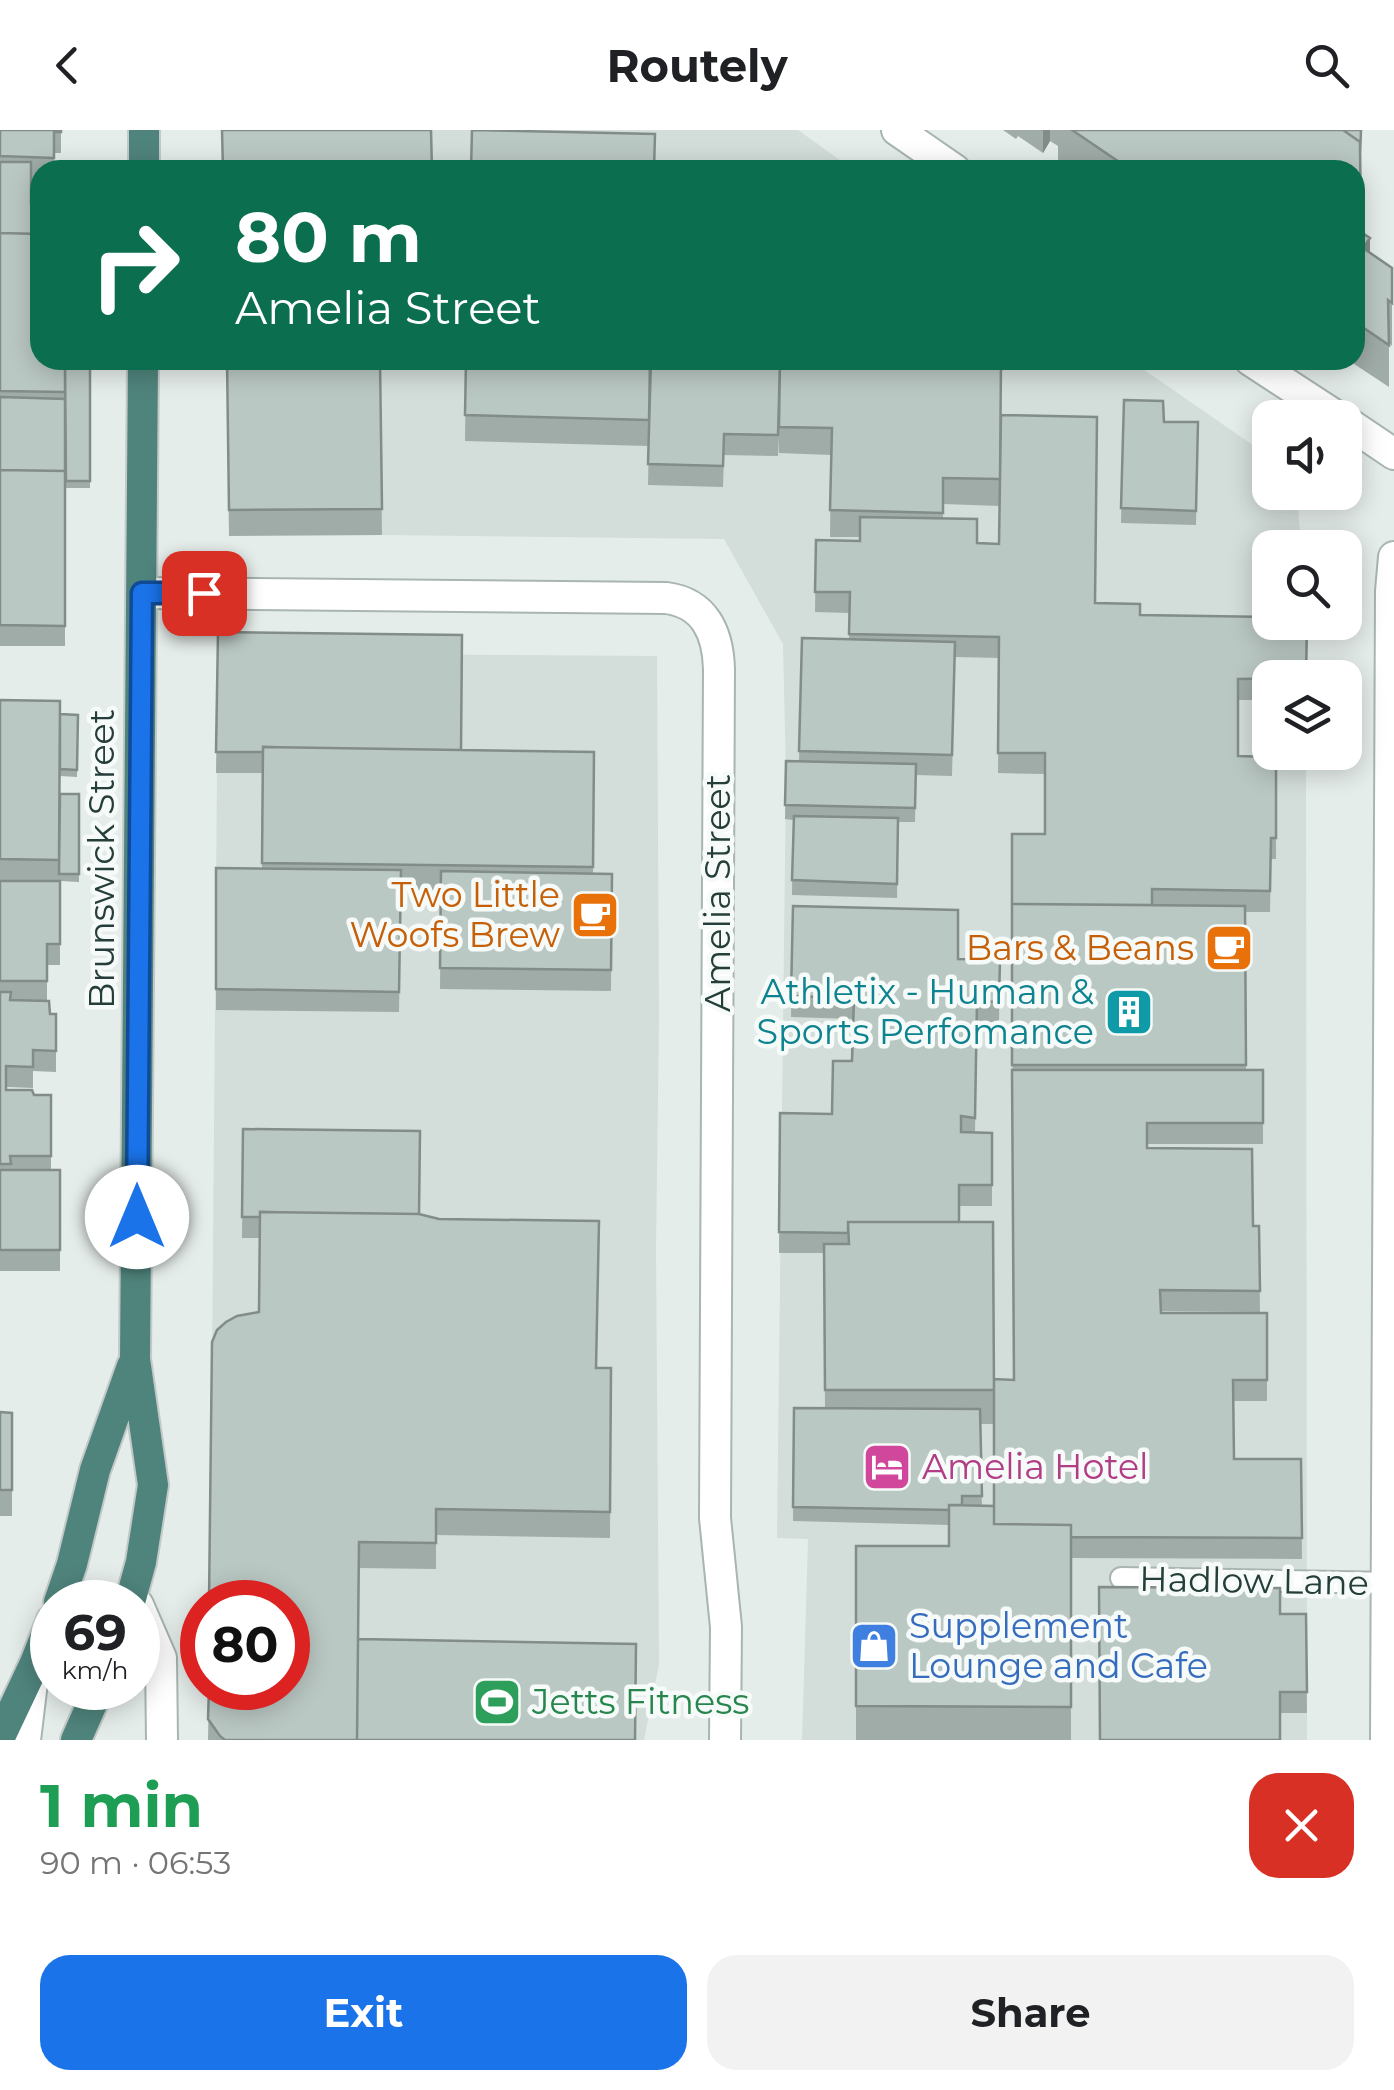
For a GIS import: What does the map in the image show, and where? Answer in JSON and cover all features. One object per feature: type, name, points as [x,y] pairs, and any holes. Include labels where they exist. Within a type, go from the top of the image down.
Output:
[{"type":"highway","points":[[144,130],[144,160]]},
{"type":"highway","name":"Brunswick Street","points":[[138,1580],[152,1485],[135,1359],[143,370]]},
{"type":"highway","name":"Brunswick Street","points":[[67,1580],[95,1470],[135,1359]]},
{"type":"highway","points":[[0,1736],[30,1674]]},
{"type":"highway","points":[[76,1740],[90,1710]]},
{"type":"street","points":[[896,130],[940,160]]},
{"type":"street","points":[[1265,370],[1311,400]]},
{"type":"street","points":[[1362,433],[1394,454]]},
{"type":"street","points":[[1386,1740],[1394,557]]},
{"type":"street","name":"Amelia Street","points":[[142,593],[666,598],[695,610],[714,632],[719,668],[715,1518],[726,1627],[725,1740]]},
{"type":"street","name":"Brunswick Street","points":[[160,1656],[162,1740]]},
{"type":"street","points":[[26,1740],[30,1695]]},
{"type":"lane","name":"Hadlow Lane","points":[[1121,1578],[1390,1583]]},
{"type":"shaded area","points":[[222,130],[798,130],[840,160],[223,160]]},
{"type":"shaded area","points":[[227,370],[1144,370],[1252,445],[1252,510],[1298,510],[1300,530],[1252,530],[1252,640],[1307,640],[1307,660],[1252,660],[1252,770],[1306,770],[1307,1740],[802,1740],[808,1539],[777,1538],[786,775],[783,644],[724,539],[229,536]]},
{"type":"shaded area","points":[[218,653],[657,656],[659,1664],[644,1740],[208,1740],[254,1710],[310,1710],[310,1580],[210,1580]]},
{"type":"building","points":[[0,130],[61,132],[54,132],[54,158],[0,156]]},
{"type":"building","points":[[222,130],[431,130],[432,160],[223,160]]},
{"type":"building","points":[[472,130],[655,134],[654,160],[471,160]]},
{"type":"building","points":[[1072,130],[1343,130],[1360,142],[1360,160],[1116,160]]},
{"type":"building","points":[[1343,130],[1361,130],[1360,156],[1360,142]]},
{"type":"building","points":[[0,162],[30,162],[30,234],[0,233]]},
{"type":"building","points":[[0,233],[30,234],[30,370],[65,370],[65,392],[0,391]]},
{"type":"building","points":[[1365,249],[1392,268],[1389,345],[1365,329]]},
{"type":"building","points":[[65,370],[90,370],[90,481],[66,481]]},
{"type":"building","points":[[227,370],[380,370],[382,509],[229,510]]},
{"type":"building","points":[[466,370],[650,370],[649,420],[465,415]]},
{"type":"building","points":[[651,370],[780,370],[778,435],[724,434],[723,466],[648,464]]},
{"type":"building","points":[[780,370],[1001,370],[1000,479],[943,478],[943,513],[830,510],[832,428],[779,427]]},
{"type":"building","points":[[0,397],[65,399],[65,471],[0,470]]},
{"type":"building","points":[[1124,400],[1163,401],[1164,422],[1198,422],[1196,511],[1121,508]]},
{"type":"building","points":[[1001,415],[1097,417],[1095,603],[1140,604],[1140,615],[1252,617],[1252,640],[1307,640],[1306,660],[1252,660],[1252,679],[1238,679],[1238,756],[1252,756],[1252,770],[1276,770],[1276,838],[1271,838],[1270,891],[1152,889],[1152,905],[1012,904],[1012,834],[1045,834],[1045,753],[998,753],[999,637],[849,634],[850,592],[815,592],[816,540],[860,541],[860,517],[977,519],[977,543],[999,544]]},
{"type":"building","points":[[0,470],[65,471],[65,626],[0,625]]},
{"type":"building","points":[[218,632],[462,635],[461,750],[263,747],[263,752],[216,752]]},
{"type":"building","points":[[802,638],[955,642],[952,755],[799,751]]},
{"type":"building","points":[[0,700],[60,701],[59,860],[0,859]]},
{"type":"building","points":[[60,714],[78,715],[77,770],[60,769]]},
{"type":"building","points":[[263,747],[594,752],[593,867],[262,863]]},
{"type":"building","points":[[786,761],[916,764],[915,808],[785,805]]},
{"type":"building","points":[[60,794],[79,794],[79,874],[59,874]]},
{"type":"building","points":[[794,816],[898,818],[897,884],[792,880]]},
{"type":"building","points":[[216,868],[401,870],[399,992],[216,989]]},
{"type":"building","points":[[441,871],[612,874],[611,970],[440,968]]},
{"type":"building","points":[[0,881],[60,881],[60,944],[47,944],[47,981],[0,981]]},
{"type":"building","name":"Athletix - Human & Sports Perfomance","points":[[1012,904],[1245,906],[1246,1065],[1012,1065]]},
{"type":"building","points":[[793,906],[958,910],[958,959],[1000,960],[999,1002],[977,1001],[975,1118],[961,1116],[961,1132],[992,1133],[992,1185],[959,1185],[959,1222],[848,1222],[848,1233],[779,1232],[780,1113],[832,1114],[833,1061],[852,1061],[854,998],[791,996]]},
{"type":"building","points":[[0,992],[11,992],[10,1000],[49,1001],[50,1014],[56,1014],[56,1051],[33,1050],[33,1067],[6,1066],[6,1090],[51,1095],[51,1156],[10,1156],[11,1164],[0,1164]]},
{"type":"building","points":[[1012,1070],[1263,1070],[1263,1123],[1147,1123],[1147,1148],[1252,1149],[1253,1226],[1259,1226],[1260,1291],[1160,1290],[1161,1313],[1267,1313],[1267,1380],[1233,1380],[1234,1459],[1301,1459],[1302,1538],[1071,1537],[1071,1525],[994,1524],[994,1379],[1014,1380]]},
{"type":"building","points":[[243,1129],[420,1131],[419,1214],[260,1212],[260,1217],[242,1217]]},
{"type":"building","points":[[0,1170],[60,1170],[60,1250],[0,1250]]},
{"type":"building","points":[[260,1212],[599,1221],[596,1368],[611,1368],[610,1512],[436,1509],[436,1543],[359,1542],[357,1740],[225,1740],[208,1719],[208,1710],[310,1710],[310,1580],[209,1580],[212,1342],[226,1322],[259,1312]]},
{"type":"building","points":[[848,1222],[993,1222],[994,1390],[825,1390],[824,1244],[849,1244]]},
{"type":"building","name":"Amelia Hotel","points":[[794,1408],[980,1409],[982,1496],[962,1496],[962,1505],[949,1505],[949,1510],[793,1507]]},
{"type":"building","points":[[0,1412],[12,1413],[12,1490],[0,1490]]},
{"type":"building","points":[[949,1505],[994,1506],[994,1524],[1071,1525],[1071,1707],[856,1706],[856,1546],[949,1546]]},
{"type":"building","points":[[1099,1587],[1280,1588],[1280,1614],[1306,1614],[1307,1692],[1280,1692],[1280,1740],[1100,1740]]},
{"type":"building","name":"Jetts Fitness","points":[[358,1639],[636,1644],[635,1740],[357,1740]]},
{"type":"place","name":"Two Little Woofs Brew","points":[[595,915]]},
{"type":"place","name":"Bars & Beans","points":[[1229,948]]},
{"type":"place","name":"Athletix - Human & Sports Perfomance","points":[[1129,1012]]},
{"type":"place","name":"Amelia Hotel","points":[[887,1467]]},
{"type":"place","name":"Supplement Lounge and Cafe","points":[[874,1646]]},
{"type":"place","name":"Jetts Fitness","points":[[497,1702]]},
{"type":"route","points":[[137,1217],[142,593],[204,593]]}]
